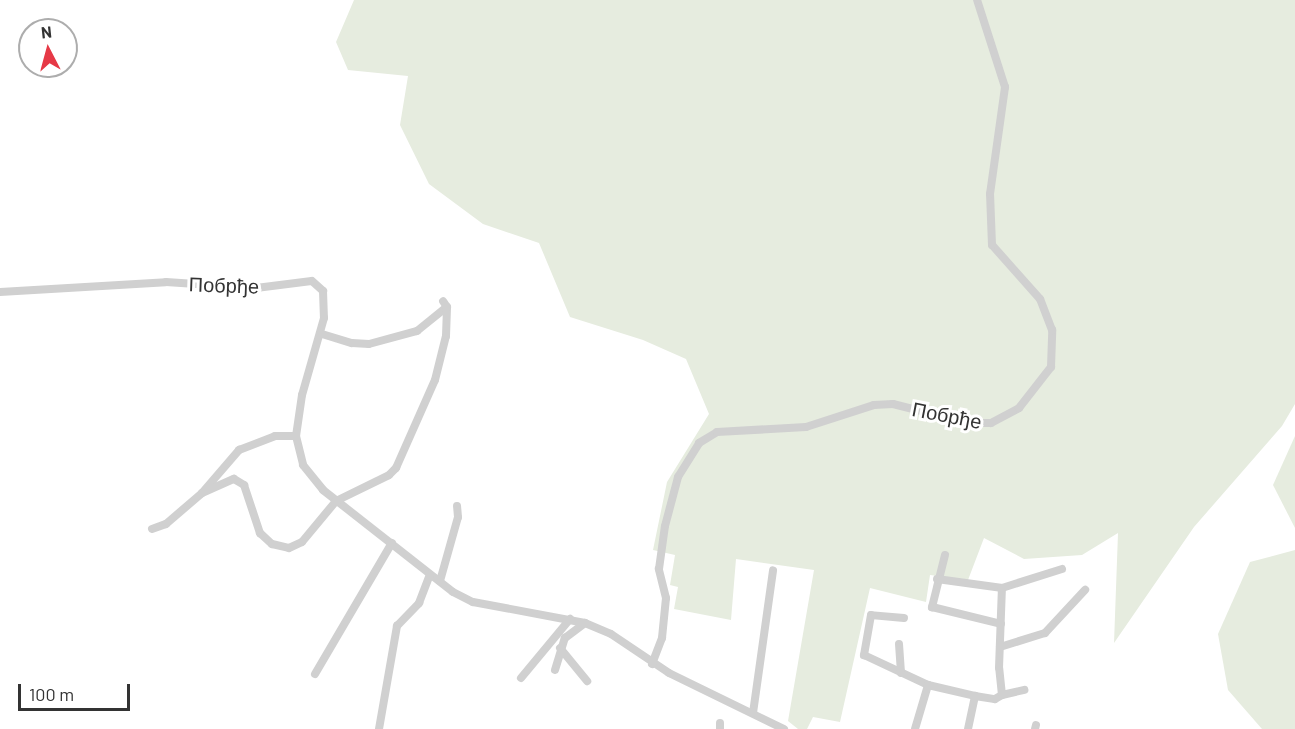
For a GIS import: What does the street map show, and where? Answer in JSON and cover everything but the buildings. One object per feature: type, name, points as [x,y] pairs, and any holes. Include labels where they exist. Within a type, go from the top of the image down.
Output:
[{"type":"street","name":"Побрђе","points":[[652,664],[662,638],[666,598],[659,569],[665,526],[678,477],[699,443],[717,432],[806,428],[874,405],[893,404],[968,423],[991,423],[1019,408],[1051,367],[1052,330],[1040,299],[992,245],[990,194],[1005,87],[977,0]]},
{"type":"street","name":"Побрђе","points":[[0,292],[166,282],[256,288],[312,281],[323,291],[322,334],[302,395],[296,436],[297,451],[310,477],[336,501],[430,575],[473,602],[585,623],[611,634],[652,664],[784,729]]},
{"type":"street","points":[[202,493],[227,479],[240,482],[260,533],[272,544],[289,548],[302,542],[336,501],[377,483],[396,468],[435,380],[446,336],[445,304],[417,331],[369,344],[352,344],[322,334]]},
{"type":"street","points":[[152,529],[166,524],[202,493],[231,457],[246,446],[275,435],[296,436]]},
{"type":"street","points":[[440,581],[458,517],[457,506]]},
{"type":"street","points":[[315,674],[392,543]]},
{"type":"street","points":[[945,555],[937,579],[932,608],[1001,624]]},
{"type":"street","points":[[937,579],[1002,588],[1062,569]]},
{"type":"street","points":[[753,713],[773,570]]},
{"type":"street","points":[[379,729],[398,623],[419,603],[430,575]]},
{"type":"street","points":[[1002,588],[1000,647],[1002,695]]},
{"type":"street","points":[[1000,647],[1045,633],[1085,590]]},
{"type":"street","points":[[904,618],[871,615],[864,655],[928,685],[975,696],[995,699],[1024,690]]},
{"type":"street","points":[[521,678],[570,619]]},
{"type":"street","points":[[555,670],[565,638],[585,623]]},
{"type":"street","points":[[899,644],[901,673]]},
{"type":"street","points":[[560,648],[587,681]]},
{"type":"street","points":[[915,729],[928,685]]},
{"type":"street","points":[[968,729],[975,696]]},
{"type":"shaded area","points":[[354,0],[1295,0],[1295,404],[1282,426],[1194,527],[1114,643],[1118,533],[1082,555],[1024,559],[984,538],[968,580],[930,575],[926,602],[870,588],[840,722],[813,717],[807,729],[798,729],[788,721],[814,570],[736,559],[731,620],[674,609],[678,587],[670,585],[675,555],[653,550],[667,482],[709,414],[686,359],[643,340],[570,317],[539,243],[483,224],[429,184],[400,125],[408,76],[348,70],[336,42]]},
{"type":"shaded area","points":[[1295,436],[1295,528],[1273,485]]},
{"type":"shaded area","points":[[1295,550],[1295,729],[1262,729],[1228,690],[1218,634],[1250,562]]}]
